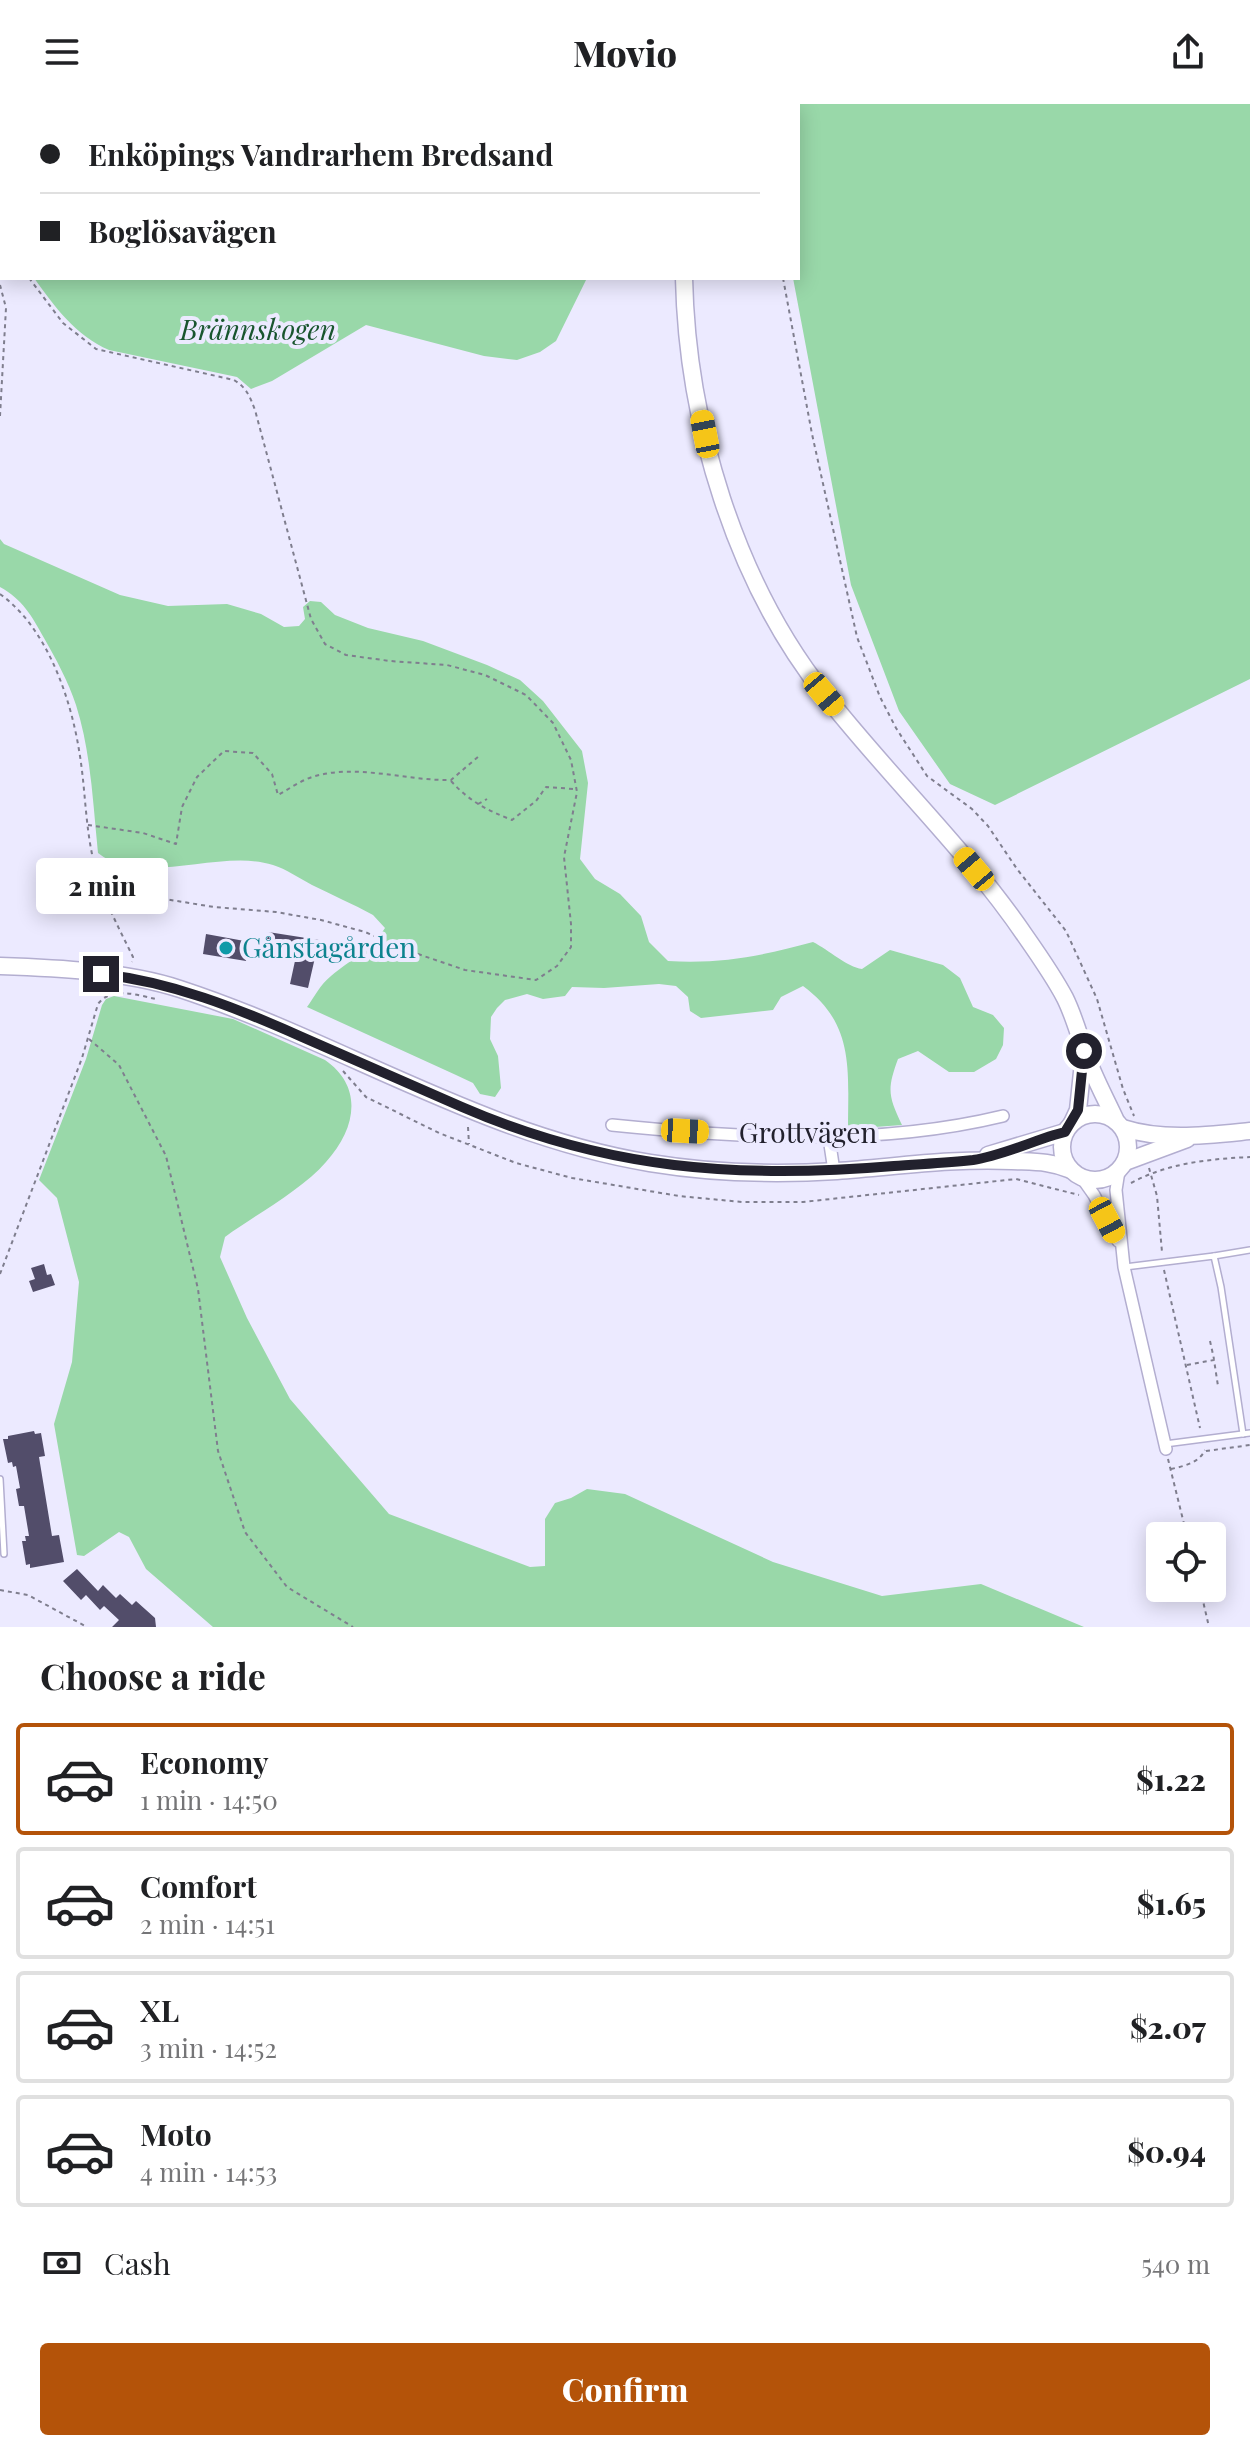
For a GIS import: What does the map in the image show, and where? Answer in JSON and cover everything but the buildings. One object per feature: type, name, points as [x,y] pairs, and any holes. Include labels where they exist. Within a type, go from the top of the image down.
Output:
[{"type":"street","points":[[684,280],[690,356],[716,480],[764,604],[795,655],[824,694],[991,889],[1025,936],[1066,1000],[1084,1051],[1129,1144],[1116,1190],[1120,1245],[1165,1446]]},
{"type":"street","points":[[0,966],[131,977],[177,988],[261,1019],[528,1133],[648,1163],[746,1172],[834,1171],[975,1159],[1054,1163],[1092,1181],[1103,1180],[1145,1154],[1196,1136]]},
{"type":"street","points":[[1084,1051],[1078,1110],[1062,1141],[1062,1151],[1064,1161],[1094,1195],[1120,1245]]},
{"type":"street","points":[[975,1159],[1069,1127],[1080,1118],[1097,1113],[1142,1133],[1196,1136],[1250,1131]]},
{"type":"street","name":"Grottvägen","points":[[612,1125],[829,1138],[960,1126],[1003,1116]]},
{"type":"street","points":[[829,1138],[834,1171]]},
{"type":"lane","points":[[1124,1267],[1250,1250]]},
{"type":"lane","points":[[1165,1446],[1247,1434],[1214,1256]]},
{"type":"lane","points":[[0,1479],[4,1554]]},
{"type":"path","points":[[31,280],[63,323],[96,349],[241,384],[247,390],[255,410],[311,619],[325,644],[346,655],[447,665],[485,675],[526,695],[553,723],[571,760],[577,789],[564,857],[571,947],[557,966],[536,980],[465,970],[365,932],[321,920],[103,889]]},
{"type":"path","points":[[783,280],[812,434],[857,637],[875,687],[896,728],[927,776],[972,809],[988,826],[1066,931],[1097,999],[1123,1089],[1142,1133]]},
{"type":"path","points":[[0,285],[6,308],[0,416]]},
{"type":"path","points":[[0,594],[23,613],[54,667],[76,730],[92,856],[109,908],[133,957],[125,994]]},
{"type":"path","points":[[88,825],[143,833],[176,844],[182,807],[197,777],[224,751],[253,753],[272,774],[278,795],[310,777],[341,771],[430,781],[451,780],[479,756]]},
{"type":"path","points":[[451,780],[477,804],[512,820],[536,801],[546,787],[577,789]]},
{"type":"path","points":[[477,804],[487,799]]},
{"type":"path","points":[[0,1274],[98,1004],[104,997],[115,993],[166,1001]]},
{"type":"path","points":[[88,1038],[119,1065],[166,1156],[198,1289],[218,1451],[245,1532],[287,1587],[353,1627]]},
{"type":"path","points":[[338,1065],[366,1097],[469,1146],[466,1109]]},
{"type":"path","points":[[1145,1154],[1157,1196],[1163,1262],[1205,1452]]},
{"type":"path","points":[[1150,1173],[1217,1159],[1250,1157]]},
{"type":"path","points":[[1210,1341],[1218,1386]]},
{"type":"path","points":[[1185,1365],[1214,1360]]},
{"type":"path","points":[[1171,1469],[1192,1464],[1205,1452],[1250,1445]]},
{"type":"path","points":[[1165,1446],[1184,1522]]},
{"type":"path","points":[[0,1590],[28,1595],[87,1627]]},
{"type":"path","points":[[1203,1602],[1209,1627]]},
{"type":"green space","points":[[800,104],[1250,104],[1250,679],[995,805],[950,784],[899,711],[851,585],[793,280],[800,280]]},
{"type":"green space","name":"Brännskogen","points":[[36,280],[586,280],[556,341],[540,352],[517,360],[484,356],[366,325],[272,381],[251,389],[237,377],[109,350],[86,337]]},
{"type":"green space","points":[[0,539],[4,544],[120,595],[168,606],[227,604],[261,614],[284,627],[299,626],[305,619],[303,607],[310,601],[321,602],[335,615],[368,628],[423,641],[520,680],[543,701],[582,751],[588,783],[580,859],[595,879],[620,894],[641,916],[649,942],[668,961],[742,958],[813,942],[856,968],[862,969],[890,950],[943,965],[960,978],[973,1007],[993,1015],[1004,1028],[1003,1045],[996,1059],[974,1072],[949,1072],[918,1051],[898,1059],[891,1092],[902,1125],[848,1129],[847,1068],[840,1033],[832,1016],[803,986],[781,997],[773,1010],[701,1018],[690,1011],[688,997],[676,986],[659,984],[572,987],[565,996],[543,999],[527,994],[505,1000],[491,1017],[490,1039],[498,1056],[501,1088],[495,1097],[480,1094],[473,1083],[307,1007],[327,979],[367,949],[385,928],[373,915],[273,865],[230,861],[159,868],[137,867],[116,863],[98,853],[88,760],[76,705],[62,670],[31,615],[0,587]]},
{"type":"green space","points":[[114,996],[233,1019],[325,1060],[346,1083],[351,1109],[344,1136],[336,1149],[304,1182],[225,1237],[220,1257],[247,1318],[290,1399],[389,1514],[530,1567],[545,1566],[545,1519],[555,1503],[587,1489],[625,1494],[773,1562],[882,1596],[981,1584],[1084,1627],[213,1627],[146,1569],[129,1537],[119,1532],[84,1556],[77,1555],[54,1424],[72,1362],[79,1282],[57,1198],[39,1180],[86,1059],[102,1005]]},
{"type":"place","name":"Gånstagården","points":[[226,948]]},
{"type":"route","points":[[101,974],[131,977],[177,988],[261,1019],[528,1133],[648,1163],[698,1169],[834,1171],[975,1159],[1065,1132],[1078,1110],[1084,1051]]}]
